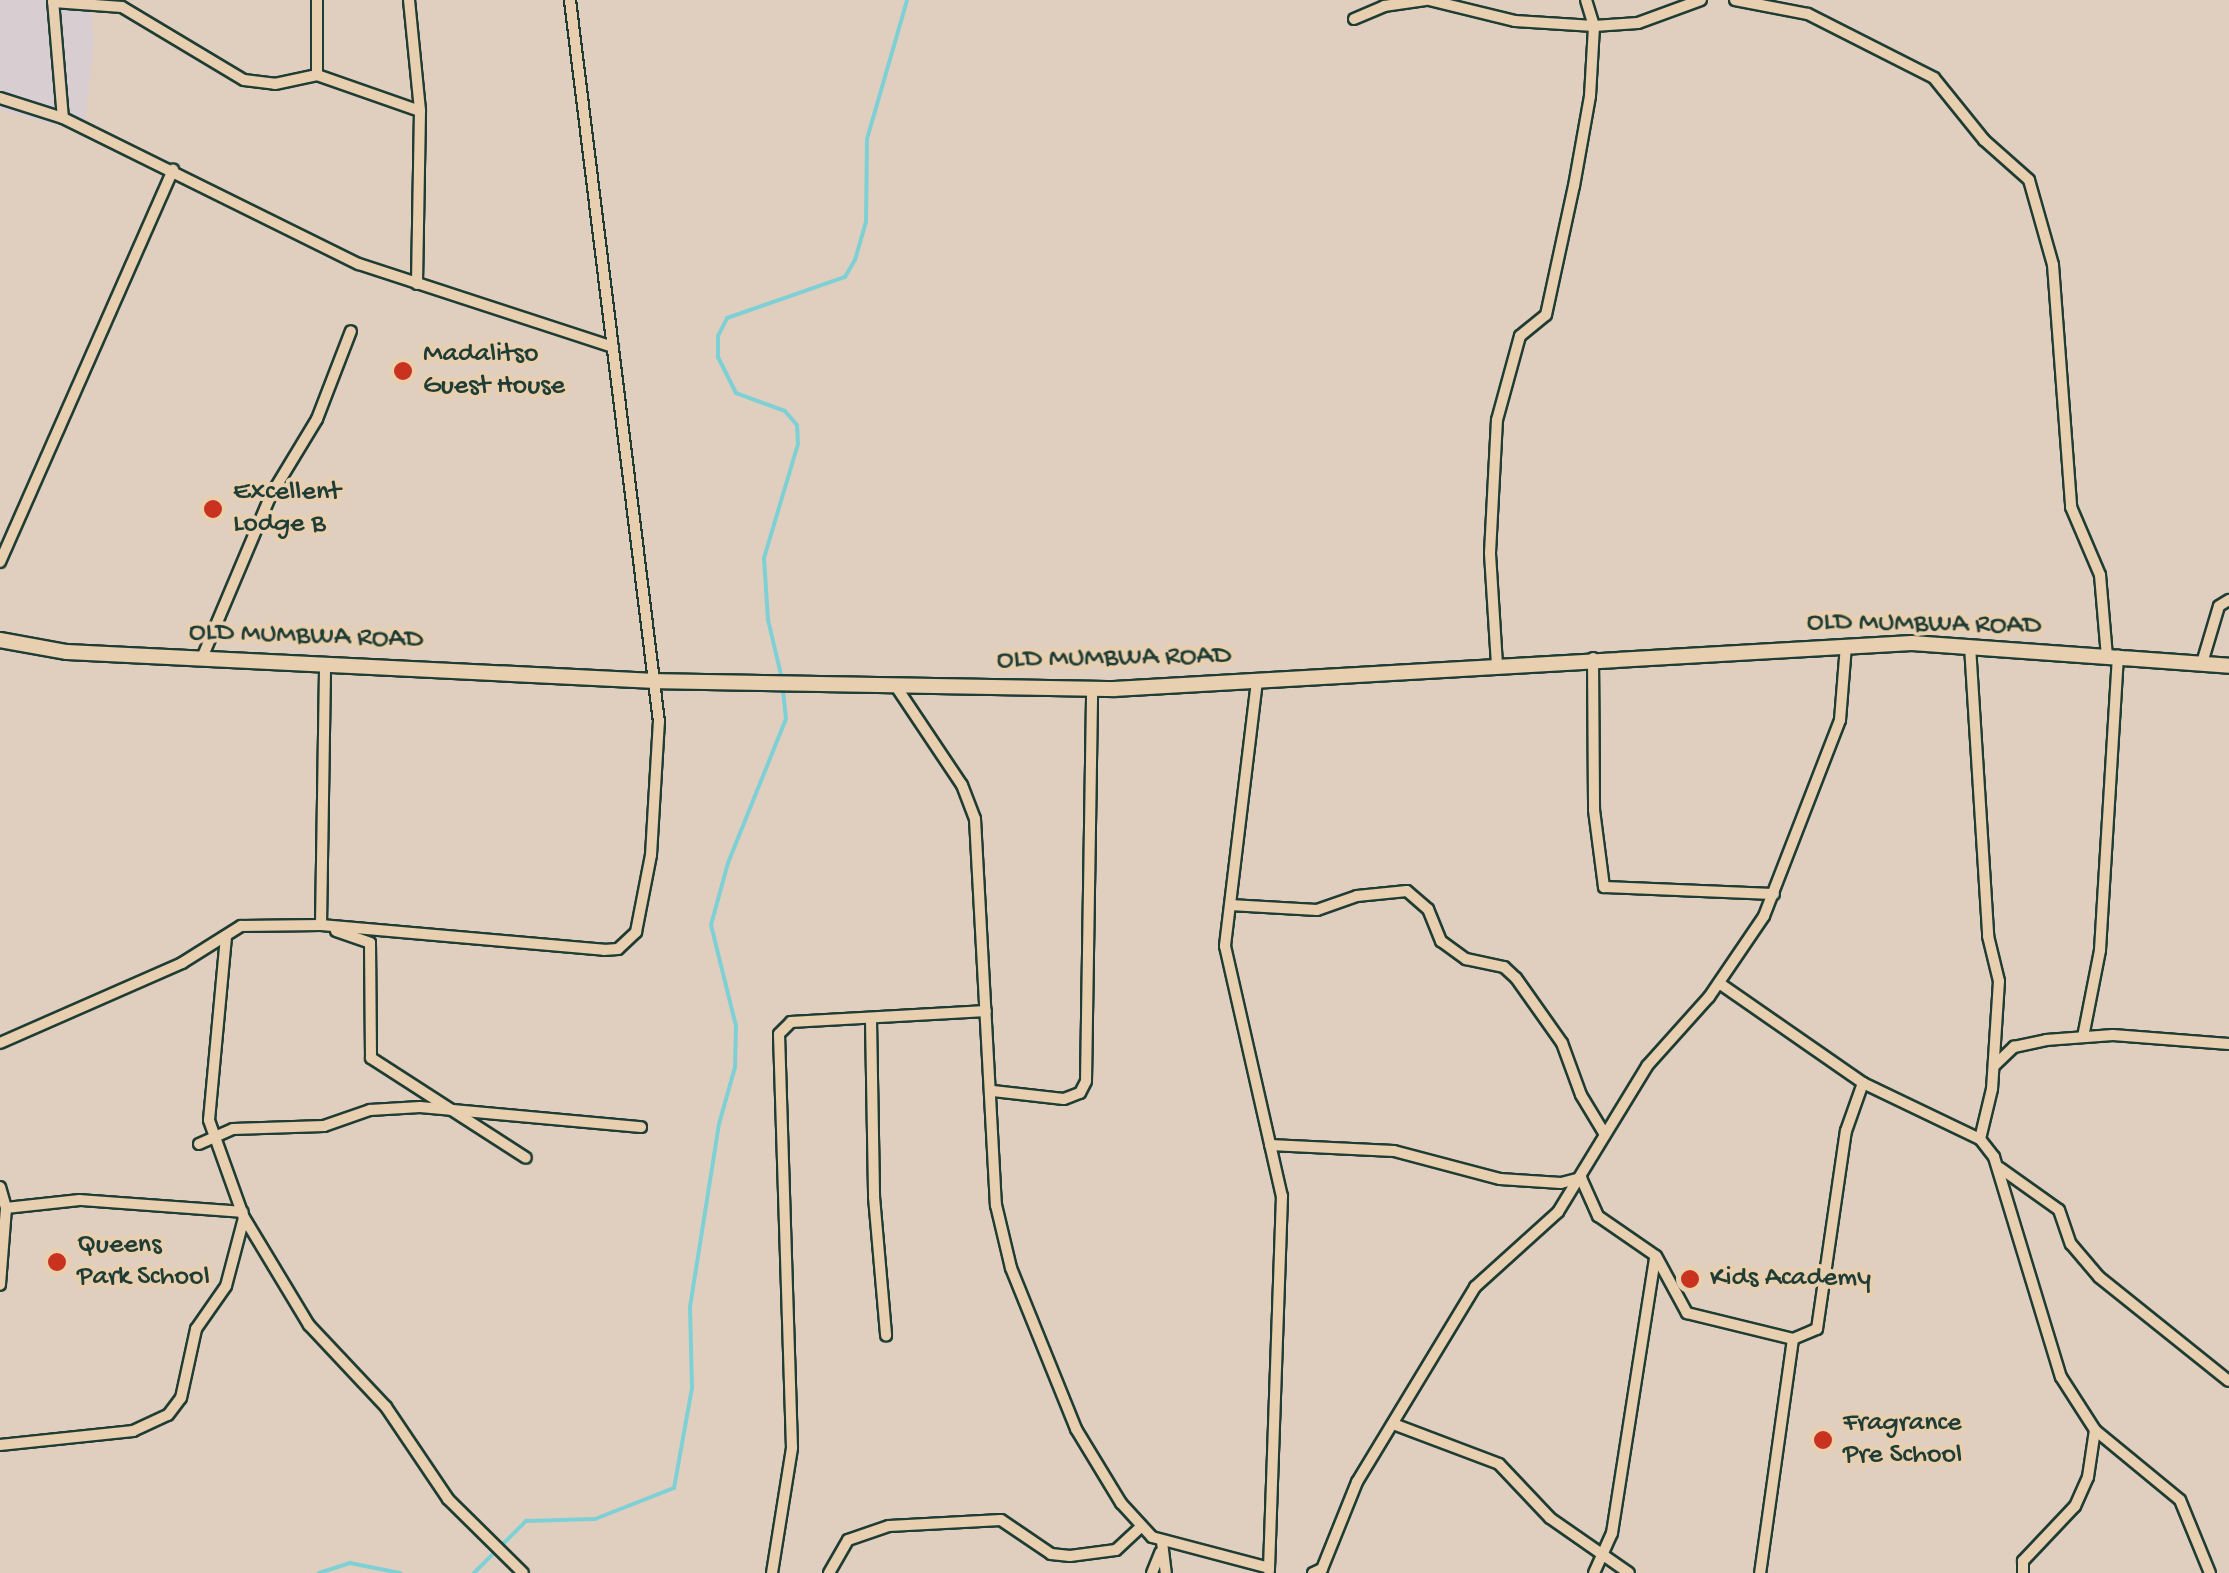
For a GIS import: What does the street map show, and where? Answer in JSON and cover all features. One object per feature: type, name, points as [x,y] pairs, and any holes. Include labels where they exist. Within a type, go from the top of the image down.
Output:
[{"type":"main road","name":"OLD MUMBWA ROAD","points":[[0,640],[67,652],[656,681],[1092,688],[1846,645],[1970,646],[2229,666]]},
{"type":"street","points":[[317,0],[317,75]]},
{"type":"street","points":[[409,0],[420,110],[417,284]]},
{"type":"street","points":[[0,1043],[148,980],[261,921],[604,950],[630,940],[646,888],[660,776],[656,681],[633,547],[613,346],[570,0]]},
{"type":"street","points":[[1354,19],[1384,6],[1428,0],[1494,14],[1594,26],[1638,23],[1702,0]]},
{"type":"street","points":[[1494,0],[1494,14]]},
{"type":"street","points":[[1498,665],[1490,553],[1498,420],[1520,336],[1546,315],[1590,96],[1594,26],[1586,0]]},
{"type":"street","points":[[1735,0],[1808,14],[1934,78],[1984,140],[2029,180],[2053,264],[2071,507],[2100,575],[2112,656],[2100,950],[2083,1037]]},
{"type":"street","points":[[63,118],[53,1],[122,6],[244,80],[276,84],[317,75],[420,110]]},
{"type":"street","points":[[0,98],[63,118],[343,257],[613,346]]},
{"type":"street","points":[[0,562],[172,170]]},
{"type":"street","points":[[202,658],[271,495],[318,420],[351,332]]},
{"type":"street","points":[[2202,663],[2218,606],[2229,600]]},
{"type":"street","points":[[1313,1573],[1322,1570],[1357,1482],[1396,1425],[1475,1287],[1503,1256],[1549,1223],[1660,1048],[1718,983],[1774,894],[1840,720],[1846,645]]},
{"type":"street","points":[[1970,646],[1988,936],[1999,981],[1994,1066],[1980,1139]]},
{"type":"street","points":[[1593,658],[1594,810],[1604,887],[1774,894]]},
{"type":"street","points":[[321,925],[326,664]]},
{"type":"street","points":[[895,685],[970,800],[993,1091],[993,1176],[1011,1268],[1076,1429],[1141,1527],[1161,1547],[1269,1570],[1282,1196],[1235,1007],[1226,946],[1257,681]]},
{"type":"street","points":[[993,1091],[1064,1099],[1080,1093],[1086,1081],[1092,688]]},
{"type":"street","points":[[1230,905],[1317,910],[1358,896],[1407,891],[1428,909],[1441,940],[1466,959],[1504,967],[1516,978],[1562,1043],[1581,1095],[1604,1132]]},
{"type":"street","points":[[321,925],[370,942],[370,1058],[526,1158]]},
{"type":"street","points":[[226,936],[210,1092],[212,1136],[244,1215],[309,1325],[386,1407],[448,1499],[523,1573]]},
{"type":"street","points":[[1718,983],[1863,1083],[1980,1139],[1999,1167],[2061,1377],[2095,1430],[2180,1500],[2210,1573]]},
{"type":"street","points":[[772,1573],[792,1448],[793,1394],[777,1043],[791,1022],[986,1011]]},
{"type":"street","points":[[872,1020],[874,1197],[886,1335]]},
{"type":"street","points":[[1994,1066],[2014,1048],[2083,1037],[2229,1044]]},
{"type":"street","points":[[1580,1178],[1598,1216],[1656,1256],[1687,1313],[1793,1339],[1817,1330],[1846,1132],[1863,1083]]},
{"type":"street","points":[[199,1144],[234,1129],[324,1126],[370,1110],[450,1112],[641,1128]]},
{"type":"street","points":[[1270,1145],[1394,1152],[1500,1179],[1561,1184],[1580,1178]]},
{"type":"street","points":[[1999,1167],[2059,1210],[2071,1244],[2098,1277],[2229,1381]]},
{"type":"street","points":[[0,1187],[6,1208],[0,1285]]},
{"type":"street","points":[[6,1208],[80,1200],[244,1215]]},
{"type":"street","points":[[0,1445],[133,1431],[168,1415],[189,1381],[202,1317],[226,1286],[244,1215]]},
{"type":"street","points":[[1594,1573],[1604,1552],[1622,1481],[1656,1256]]},
{"type":"street","points":[[1760,1573],[1793,1339]]},
{"type":"street","points":[[1396,1425],[1499,1464],[1550,1518],[1629,1573]]},
{"type":"street","points":[[2023,1573],[2024,1562],[2075,1506],[2088,1477],[2095,1430]]},
{"type":"street","points":[[829,1573],[848,1540],[889,1526],[1001,1520],[1051,1554],[1070,1556],[1116,1550],[1141,1527]]},
{"type":"street","points":[[1152,1573],[1161,1547]]},
{"type":"street","points":[[1161,1547],[1166,1573]]},
{"type":"shaded area","points":[[0,0],[89,0],[94,41],[84,133],[0,110]]},
{"type":"waterway","points":[[782,679],[768,620],[764,558],[798,444],[797,425],[785,411],[736,393],[718,357],[718,336],[727,318],[845,277],[855,260],[866,222],[867,139],[907,0]]},
{"type":"waterway","points":[[474,1573],[526,1521],[595,1519],[674,1488],[692,1388],[690,1307],[719,1124],[735,1067],[736,1026],[711,925],[728,863],[786,719],[783,689]]},
{"type":"waterway","points":[[319,1573],[350,1563],[400,1573]]},
{"type":"place","name":"Madalitso Guest House","points":[[403,371]]},
{"type":"place","name":"Excellent Lodge B","points":[[213,509]]},
{"type":"place","name":"Queens Park School","points":[[57,1262]]},
{"type":"place","name":"Kids Academy","points":[[1690,1279]]},
{"type":"place","name":"Fragrance Pre School","points":[[1823,1440]]}]
